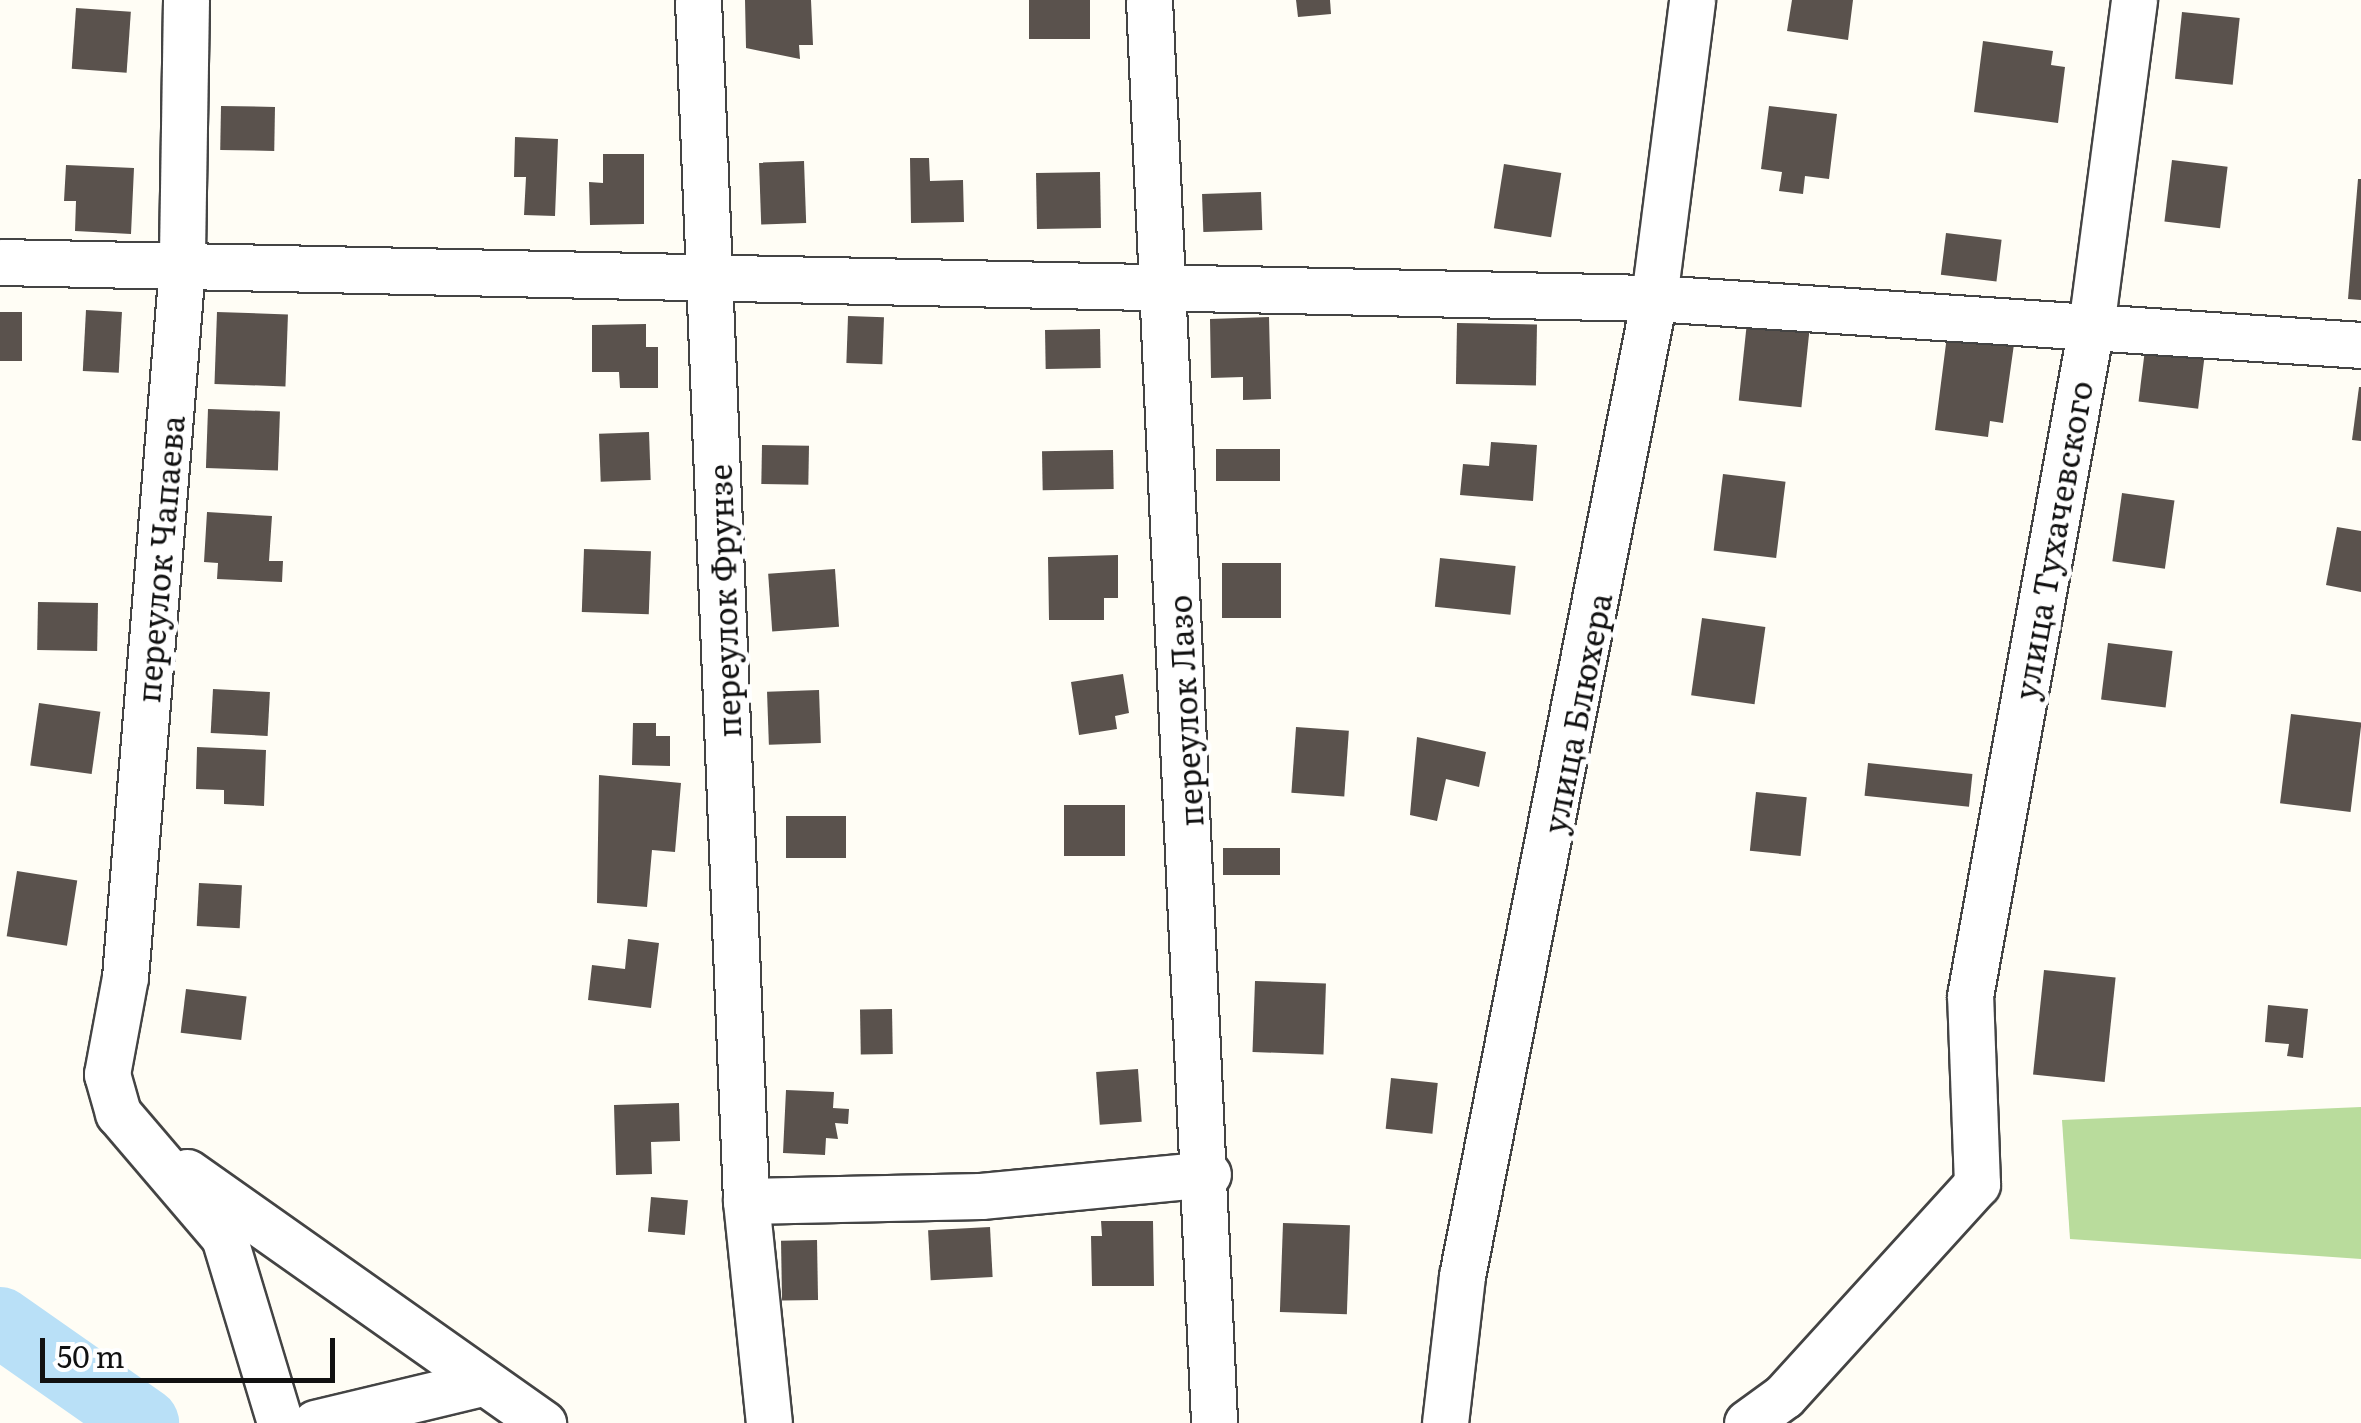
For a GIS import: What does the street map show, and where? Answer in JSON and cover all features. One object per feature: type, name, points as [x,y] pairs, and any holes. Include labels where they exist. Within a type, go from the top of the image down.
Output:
[{"type":"street","name":"переулок Чапаева","points":[[156,1152],[118,1113],[107,1074],[126,977],[182,266],[186,0]]},
{"type":"street","name":"переулок Фрунзе","points":[[698,0],[746,1201],[769,1423]]},
{"type":"street","name":"переулок Лазо","points":[[1149,0],[1208,1174],[1214,1423]]},
{"type":"street","name":"улица Блюхера","points":[[1445,1423],[1462,1276],[1654,298],[1692,0]]},
{"type":"street","name":"улица Тухачевского","points":[[1747,1423],[1784,1396],[1977,1184],[1970,996],[2091,327],[2134,0]]},
{"type":"street","points":[[0,262],[1654,298],[2361,345]]},
{"type":"street","points":[[156,1152],[543,1423]]},
{"type":"street","points":[[156,1152],[224,1236],[280,1423]]},
{"type":"street","points":[[746,1201],[981,1196],[1208,1174]]},
{"type":"street","points":[[315,1423],[482,1383]]},
{"type":"green space","points":[[2361,1107],[2361,1259],[2070,1239],[2062,1120]]},
{"type":"building","points":[[745,0],[811,0],[813,45],[799,45],[800,59],[746,48]]},
{"type":"building","points":[[1029,0],[1090,0],[1090,39],[1029,39]]},
{"type":"building","points":[[1296,0],[1330,0],[1331,14],[1298,17]]},
{"type":"building","points":[[1792,0],[1853,0],[1848,40],[1787,31]]},
{"type":"building","points":[[76,8],[131,12],[127,73],[72,69]]},
{"type":"building","points":[[2182,12],[2240,18],[2233,85],[2175,79]]},
{"type":"building","points":[[1983,41],[2053,51],[2051,65],[2065,67],[2058,123],[1974,112]]},
{"type":"building","points":[[221,106],[275,107],[274,151],[220,150]]},
{"type":"building","points":[[1769,106],[1837,114],[1829,179],[1805,176],[1803,194],[1779,191],[1782,172],[1761,169]]},
{"type":"building","points":[[515,137],[558,139],[555,216],[524,215],[526,177],[514,177]]},
{"type":"building","points":[[603,154],[644,154],[644,224],[590,225],[589,182],[603,183]]},
{"type":"building","points":[[910,158],[929,158],[930,181],[963,180],[964,222],[911,223]]},
{"type":"building","points":[[2172,160],[2228,167],[2220,228],[2164,222]]},
{"type":"building","points":[[804,161],[806,223],[761,225],[759,163]]},
{"type":"building","points":[[1504,164],[1561,173],[1551,237],[1494,228]]},
{"type":"building","points":[[66,165],[134,168],[131,234],[75,231],[76,201],[64,201]]},
{"type":"building","points":[[1100,172],[1101,228],[1037,229],[1036,173]]},
{"type":"building","points":[[2361,179],[2361,300],[2348,299]]},
{"type":"building","points":[[1261,192],[1262,230],[1203,232],[1202,194]]},
{"type":"building","points":[[1946,233],[2002,240],[1996,282],[1941,275]]},
{"type":"building","points":[[86,310],[122,312],[119,373],[83,371]]},
{"type":"building","points":[[0,312],[22,312],[22,361],[0,361]]},
{"type":"building","points":[[217,312],[288,314],[285,386],[214,384]]},
{"type":"building","points":[[848,316],[884,317],[882,364],[846,363]]},
{"type":"building","points":[[1269,317],[1271,399],[1243,400],[1243,377],[1211,378],[1210,319]]},
{"type":"building","points":[[1747,322],[1810,329],[1801,407],[1739,401]]},
{"type":"building","points":[[1457,323],[1537,324],[1536,385],[1456,384]]},
{"type":"building","points":[[646,324],[646,347],[658,347],[658,388],[620,388],[619,372],[592,372],[592,325]]},
{"type":"building","points":[[1948,328],[2015,337],[2003,423],[1990,421],[1988,437],[1935,430]]},
{"type":"building","points":[[1100,329],[1101,368],[1046,369],[1045,330]]},
{"type":"building","points":[[2146,341],[2206,348],[2198,409],[2139,402]]},
{"type":"building","points":[[2361,387],[2361,441],[2352,440]]},
{"type":"building","points":[[208,409],[280,412],[278,470],[206,468]]},
{"type":"building","points":[[649,432],[651,480],[601,482],[599,434]]},
{"type":"building","points":[[1491,442],[1537,445],[1533,501],[1460,495],[1463,464],[1489,466]]},
{"type":"building","points":[[762,445],[809,446],[808,485],[761,484]]},
{"type":"building","points":[[1216,449],[1280,449],[1280,481],[1216,481]]},
{"type":"building","points":[[1113,450],[1114,489],[1043,490],[1042,451]]},
{"type":"building","points":[[1723,474],[1786,482],[1776,558],[1714,550]]},
{"type":"building","points":[[2122,493],[2174,500],[2165,569],[2112,561]]},
{"type":"building","points":[[207,512],[272,516],[269,561],[283,561],[282,582],[217,579],[218,563],[204,562]]},
{"type":"building","points":[[2337,527],[2361,531],[2361,592],[2326,585]]},
{"type":"building","points":[[584,549],[651,551],[649,614],[582,612]]},
{"type":"building","points":[[1118,555],[1118,598],[1104,598],[1104,620],[1049,620],[1048,557]]},
{"type":"building","points":[[1440,558],[1516,566],[1510,615],[1435,607]]},
{"type":"building","points":[[1222,563],[1281,563],[1281,618],[1222,618]]},
{"type":"building","points":[[835,569],[839,627],[772,632],[768,574]]},
{"type":"building","points":[[38,602],[98,603],[97,651],[37,650]]},
{"type":"building","points":[[1702,618],[1765,627],[1755,704],[1691,695]]},
{"type":"building","points":[[2108,643],[2173,651],[2166,707],[2101,700]]},
{"type":"building","points":[[1123,674],[1129,713],[1115,716],[1117,729],[1079,735],[1071,682]]},
{"type":"building","points":[[213,689],[270,692],[268,736],[211,733]]},
{"type":"building","points":[[819,690],[821,743],[769,745],[767,692]]},
{"type":"building","points":[[39,703],[100,712],[92,774],[30,765]]},
{"type":"building","points":[[2291,714],[2361,723],[2351,812],[2280,803]]},
{"type":"building","points":[[633,723],[656,723],[656,736],[670,736],[670,766],[632,765]]},
{"type":"building","points":[[1296,727],[1349,731],[1344,797],[1291,793]]},
{"type":"building","points":[[1417,737],[1486,752],[1479,787],[1446,779],[1437,821],[1410,815]]},
{"type":"building","points":[[197,747],[266,750],[264,806],[224,804],[224,790],[196,789]]},
{"type":"building","points":[[1868,763],[1972,774],[1969,807],[1865,796]]},
{"type":"building","points":[[599,775],[681,783],[675,852],[652,850],[647,907],[597,903]]},
{"type":"building","points":[[1756,792],[1807,797],[1801,856],[1750,851]]},
{"type":"building","points":[[1064,805],[1125,805],[1125,856],[1064,856]]},
{"type":"building","points":[[786,816],[846,816],[846,858],[786,858]]},
{"type":"building","points":[[1223,848],[1280,848],[1280,875],[1223,875]]},
{"type":"building","points":[[17,871],[77,881],[67,946],[7,936]]},
{"type":"building","points":[[199,883],[242,885],[240,928],[197,926]]},
{"type":"building","points":[[628,939],[659,943],[651,1008],[588,1000],[592,965],[625,969]]},
{"type":"building","points":[[2044,970],[2116,978],[2105,1082],[2033,1074]]},
{"type":"building","points":[[1255,981],[1326,983],[1323,1054],[1253,1052]]},
{"type":"building","points":[[186,989],[247,996],[241,1040],[181,1033]]},
{"type":"building","points":[[2268,1005],[2308,1009],[2303,1058],[2287,1056],[2289,1044],[2265,1042]]},
{"type":"building","points":[[892,1009],[893,1054],[861,1055],[860,1010]]},
{"type":"building","points":[[1138,1069],[1142,1122],[1100,1125],[1096,1072]]},
{"type":"building","points":[[1391,1078],[1438,1083],[1432,1134],[1386,1129]]},
{"type":"building","points":[[786,1090],[834,1092],[833,1108],[849,1109],[848,1124],[835,1123],[838,1139],[826,1138],[825,1155],[783,1153]]},
{"type":"building","points":[[679,1103],[680,1141],[651,1142],[652,1174],[616,1175],[614,1105]]},
{"type":"building","points":[[651,1197],[688,1200],[685,1235],[648,1232]]},
{"type":"building","points":[[1101,1221],[1153,1221],[1154,1286],[1092,1286],[1091,1236],[1102,1236]]},
{"type":"building","points":[[1283,1223],[1350,1225],[1347,1314],[1280,1312]]},
{"type":"building","points":[[990,1227],[993,1277],[931,1280],[928,1230]]},
{"type":"building","points":[[817,1240],[818,1300],[782,1301],[781,1241]]},
{"type":"waterway","points":[[0,1322],[144,1423]]}]
